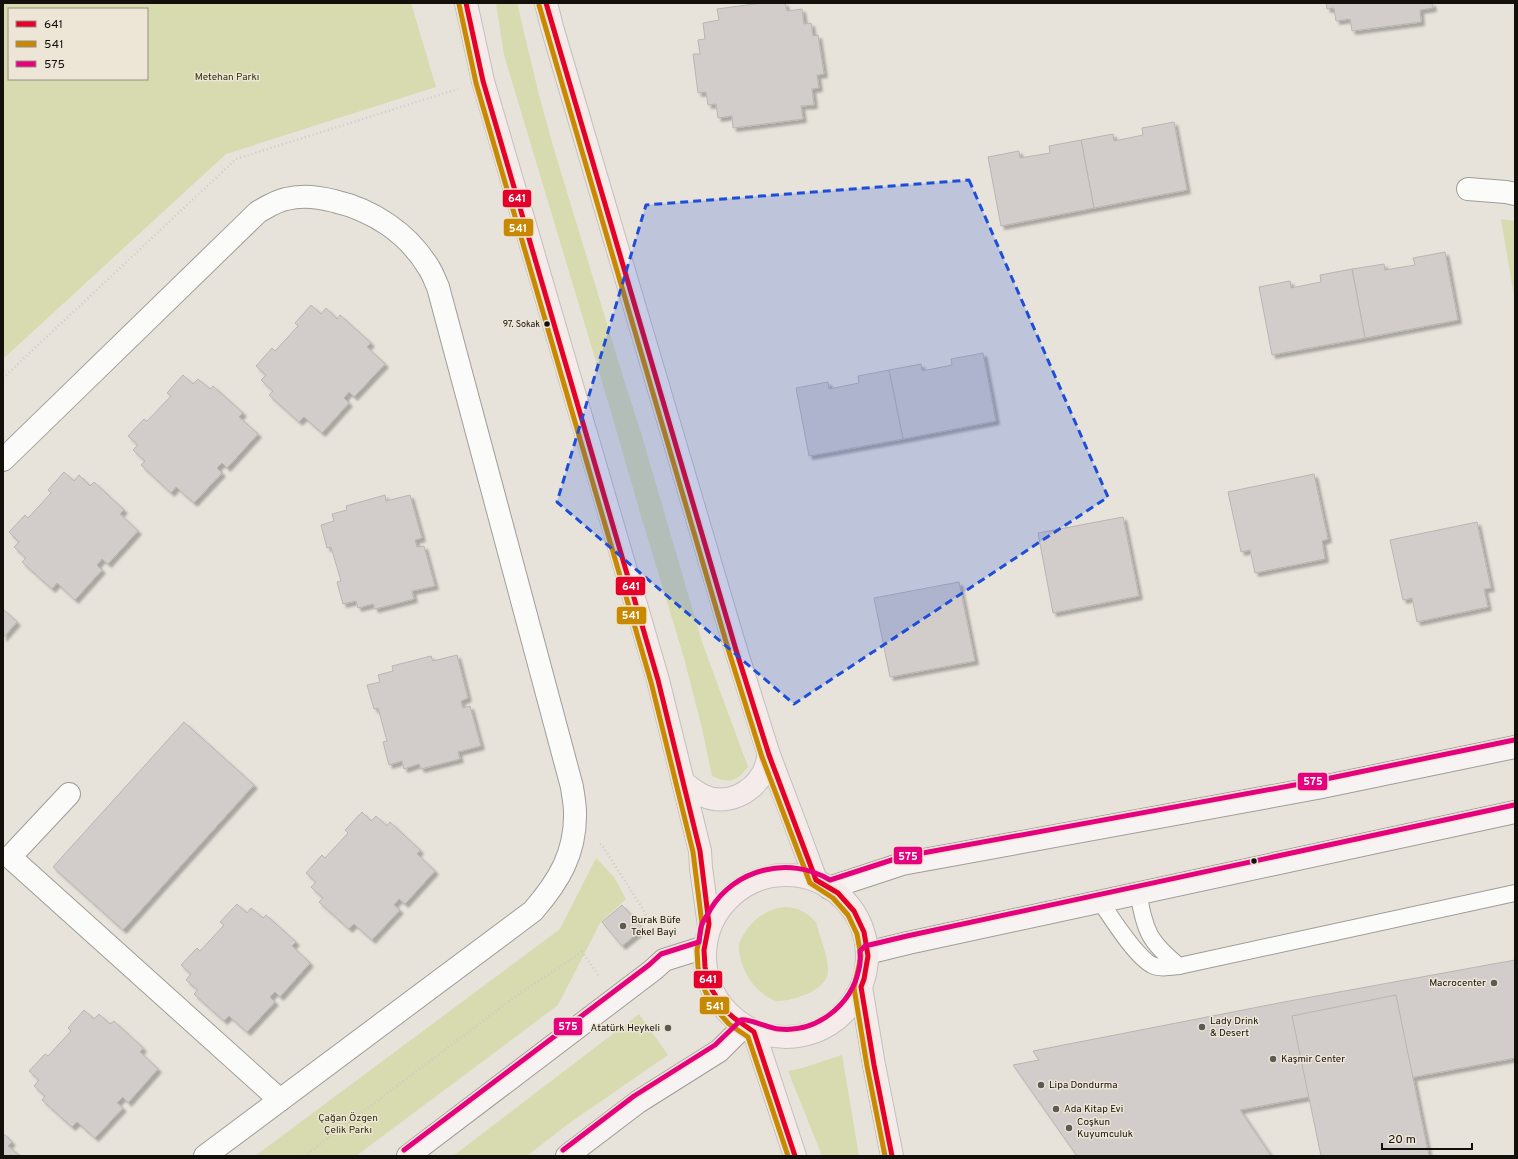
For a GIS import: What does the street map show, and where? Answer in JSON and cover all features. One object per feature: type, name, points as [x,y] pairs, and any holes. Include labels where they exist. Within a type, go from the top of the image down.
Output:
[{"type":"main road","points":[[466,3],[483,81],[658,680],[700,851],[709,926],[704,953],[708,980],[720,1005],[749,1029],[770,1036],[794,1038],[817,1032],[838,1019],[854,1001],[864,980],[867,953],[864,932],[854,911],[838,893],[822,884],[791,874],[765,877],[741,887],[722,904],[709,926]]},
{"type":"main road","points":[[546,3],[554,35],[736,650],[769,755],[822,884]]},
{"type":"main road","points":[[822,884],[902,864],[1318,788],[1515,747]]},
{"type":"main road","points":[[683,782],[705,796],[722,799],[739,796],[754,786],[761,777],[769,755]]},
{"type":"main road","points":[[867,953],[916,941],[1515,812]]},
{"type":"main road","points":[[408,1156],[664,960],[705,947]]},
{"type":"main road","points":[[861,987],[874,1065],[892,1156]]},
{"type":"main road","points":[[567,1156],[638,1102],[719,1051],[749,1029]]},
{"type":"main road","points":[[749,1029],[795,1156]]},
{"type":"street","points":[[1468,189],[1515,194]]},
{"type":"street","points":[[3,460],[258,212],[272,204],[287,199],[318,197],[347,204],[375,216],[400,233],[430,268],[438,287],[572,787],[575,812],[573,834],[566,862],[552,889],[533,911],[205,1156]]},
{"type":"street","points":[[69,794],[10,857],[280,1100]]},
{"type":"lane","points":[[1138,893],[1147,931],[1161,952],[1179,966]]},
{"type":"lane","points":[[1100,901],[1124,936],[1150,964],[1164,968],[1515,893]]},
{"type":"path","points":[[573,834],[602,845],[644,911],[650,926]]},
{"type":"path","points":[[304,1156],[506,1004],[582,952],[615,998]]},
{"type":"highlighted area","points":[[969,180],[1108,497],[794,704],[557,502],[646,205]]},
{"type":"green space","name":"Metehan Parkı","points":[[3,3],[411,3],[436,87],[226,154],[3,359]]},
{"type":"green space","points":[[496,3],[517,3],[553,146],[642,436],[702,642],[748,767],[736,779],[728,781],[712,776],[702,728],[684,658],[504,55]]},
{"type":"green space","points":[[1501,219],[1515,221],[1515,302]]},
{"type":"green space","name":"Çağan Özgen Çelik Parkı","points":[[596,858],[614,877],[626,899],[600,923],[558,1005],[356,1156],[255,1156],[560,929]]},
{"type":"green space","points":[[786,907],[795,908],[802,911],[816,922],[825,952],[828,969],[827,976],[820,986],[808,994],[794,999],[777,1001],[761,992],[749,979],[741,962],[739,945],[747,929],[755,920],[769,911]]},
{"type":"green space","points":[[639,1014],[668,1055],[568,1124],[527,1156],[453,1156]]},
{"type":"green space","points":[[842,1055],[859,1156],[822,1156],[788,1071]]},
{"type":"building","points":[[761,3],[785,3],[787,11],[802,9],[804,24],[811,23],[813,36],[818,35],[824,74],[817,75],[819,88],[812,89],[814,105],[801,106],[803,119],[733,128],[732,116],[718,118],[716,104],[708,105],[706,92],[698,93],[693,54],[700,54],[698,40],[705,39],[703,23],[719,20],[717,9]]},
{"type":"building","points":[[1326,3],[1432,3],[1433,8],[1420,10],[1421,22],[1352,31],[1350,19],[1336,21],[1334,8],[1327,9]]},
{"type":"building","points":[[1174,122],[1187,190],[1094,208],[1081,140],[1113,134],[1114,141],[1143,135],[1142,128]]},
{"type":"building","points":[[1081,140],[1094,208],[1001,226],[988,157],[1019,151],[1020,158],[1050,153],[1049,146]]},
{"type":"building","points":[[1445,252],[1458,320],[1365,338],[1352,269],[1384,264],[1385,270],[1415,265],[1413,258]]},
{"type":"building","points":[[1352,269],[1365,338],[1272,355],[1259,287],[1290,281],[1291,288],[1321,282],[1320,275]]},
{"type":"building","points":[[311,305],[321,314],[326,308],[337,319],[340,315],[371,343],[367,347],[385,364],[354,397],[349,392],[344,398],[349,403],[322,433],[304,417],[299,422],[269,395],[273,391],[261,380],[266,375],[256,366],[272,348],[275,351],[298,326],[295,323]]},
{"type":"building","points":[[983,353],[996,421],[903,439],[889,370],[921,364],[922,371],[952,365],[951,359]]},
{"type":"building","points":[[889,370],[903,439],[809,456],[796,388],[828,382],[829,389],[859,383],[858,376]]},
{"type":"building","points":[[183,375],[193,384],[198,379],[210,389],[213,386],[243,413],[239,417],[258,434],[227,468],[222,463],[217,468],[222,473],[194,503],[176,487],[171,493],[141,465],[145,461],[133,450],[138,445],[128,436],[144,419],[147,421],[171,396],[167,393]]},
{"type":"building","points":[[64,472],[74,481],[79,475],[90,486],[94,482],[124,510],[120,514],[138,531],[108,564],[102,559],[97,565],[102,570],[75,600],[57,583],[52,589],[22,562],[26,558],[14,547],[19,542],[9,532],[25,515],[28,518],[51,493],[48,490]]},
{"type":"building","points":[[1314,474],[1328,539],[1322,541],[1325,559],[1255,573],[1250,550],[1241,552],[1228,492]]},
{"type":"building","points":[[385,495],[386,501],[410,495],[422,538],[415,540],[417,547],[424,546],[435,586],[412,591],[414,599],[375,609],[373,604],[358,608],[356,601],[343,604],[337,582],[341,581],[331,547],[327,548],[321,525],[334,521],[332,514],[347,510],[346,506]]},
{"type":"building","points":[[1123,517],[1139,596],[1053,613],[1038,533]]},
{"type":"building","points":[[1477,522],[1491,588],[1484,589],[1488,607],[1417,622],[1412,598],[1403,600],[1390,540]]},
{"type":"building","points":[[959,582],[975,661],[890,677],[874,598]]},
{"type":"building","points":[[3,609],[17,622],[3,638]]},
{"type":"building","points":[[457,655],[468,698],[461,701],[463,708],[470,706],[481,746],[458,752],[460,759],[421,769],[419,764],[404,769],[402,761],[389,765],[383,742],[387,741],[378,708],[374,709],[367,685],[380,682],[378,675],[393,671],[392,666],[431,656],[433,661]]},
{"type":"building","points":[[184,722],[254,785],[123,930],[53,867]]},
{"type":"building","points":[[362,812],[371,821],[376,816],[387,826],[390,822],[420,850],[417,854],[435,871],[405,904],[399,899],[394,905],[400,910],[372,940],[354,924],[349,929],[319,902],[323,898],[311,887],[316,882],[306,873],[322,855],[325,858],[348,833],[345,830]]},
{"type":"building","points":[[237,904],[247,913],[251,908],[263,918],[266,915],[296,942],[292,946],[310,963],[280,997],[275,992],[270,997],[275,1002],[247,1032],[229,1016],[224,1021],[194,994],[198,990],[186,980],[191,974],[181,965],[197,948],[200,951],[224,925],[220,922]]},
{"type":"building","name":"Burak Büfe Tekel Bayi","points":[[622,905],[643,929],[622,946],[602,922]]},
{"type":"building","name":"Kaşmir Center","points":[[1515,960],[1515,1058],[1240,1110],[1271,1156],[1077,1156],[1013,1065],[1039,1060],[1033,1051],[1284,1002]]},
{"type":"building","points":[[1396,995],[1429,1156],[1321,1156],[1292,1016]]},
{"type":"building","points":[[84,1010],[94,1019],[99,1014],[110,1024],[114,1021],[143,1048],[140,1052],[158,1069],[128,1103],[123,1097],[117,1103],[123,1108],[95,1138],[77,1122],[72,1127],[42,1100],[45,1096],[34,1086],[39,1080],[29,1071],[45,1054],[48,1056],[71,1031],[68,1028]]},
{"type":"building","points":[[3,1133],[12,1142],[8,1146],[20,1156],[3,1156]]},
{"type":"transit line","name":"641","points":[[466,3],[483,81],[658,680],[700,851],[709,924],[704,950],[705,967],[708,979],[712,990],[725,1010],[754,1032],[795,1156]]},
{"type":"transit line","name":"641","points":[[546,3],[736,650],[769,755],[816,880],[838,893],[854,911],[864,932],[868,956],[861,987],[874,1065],[892,1156]]},
{"type":"transit line","name":"541","points":[[459,4],[476,83],[651,682],[693,852],[702,924],[697,950],[698,967],[701,980],[706,993],[720,1014],[729,1024],[748,1037],[788,1156]]},
{"type":"transit line","name":"541","points":[[539,5],[729,652],[762,757],[810,883],[833,898],[848,915],[857,934],[861,956],[854,988],[867,1066],[885,1156]]},
{"type":"transit line","name":"575","points":[[404,1150],[649,965],[661,954],[699,942],[703,922],[720,896],[733,884],[764,870],[797,868],[814,872],[830,880],[901,857],[1316,781],[1514,740]]},
{"type":"transit line","name":"575","points":[[563,1150],[634,1096],[715,1045],[741,1020],[748,1020],[779,1029],[793,1029],[806,1027],[818,1022],[830,1014],[848,995],[855,982],[860,964],[860,951],[865,946],[1514,805]]},
{"type":"place","name":"97. Sokak","points":[[547,324]]},
{"type":"place","name":"Burak Büfe Tekel Bayi","points":[[623,926]]},
{"type":"place","name":"Macrocenter","points":[[1494,983]]},
{"type":"place","name":"Lady Drink & Desert","points":[[1202,1027]]},
{"type":"place","name":"Atatürk Heykeli","points":[[668,1028]]},
{"type":"place","name":"Kaşmir Center","points":[[1273,1059]]},
{"type":"place","name":"Lipa Dondurma","points":[[1041,1085]]},
{"type":"place","name":"Ada Kitap Evi","points":[[1056,1109]]},
{"type":"place","name":"Coşkun Kuyumculuk","points":[[1069,1128]]}]
